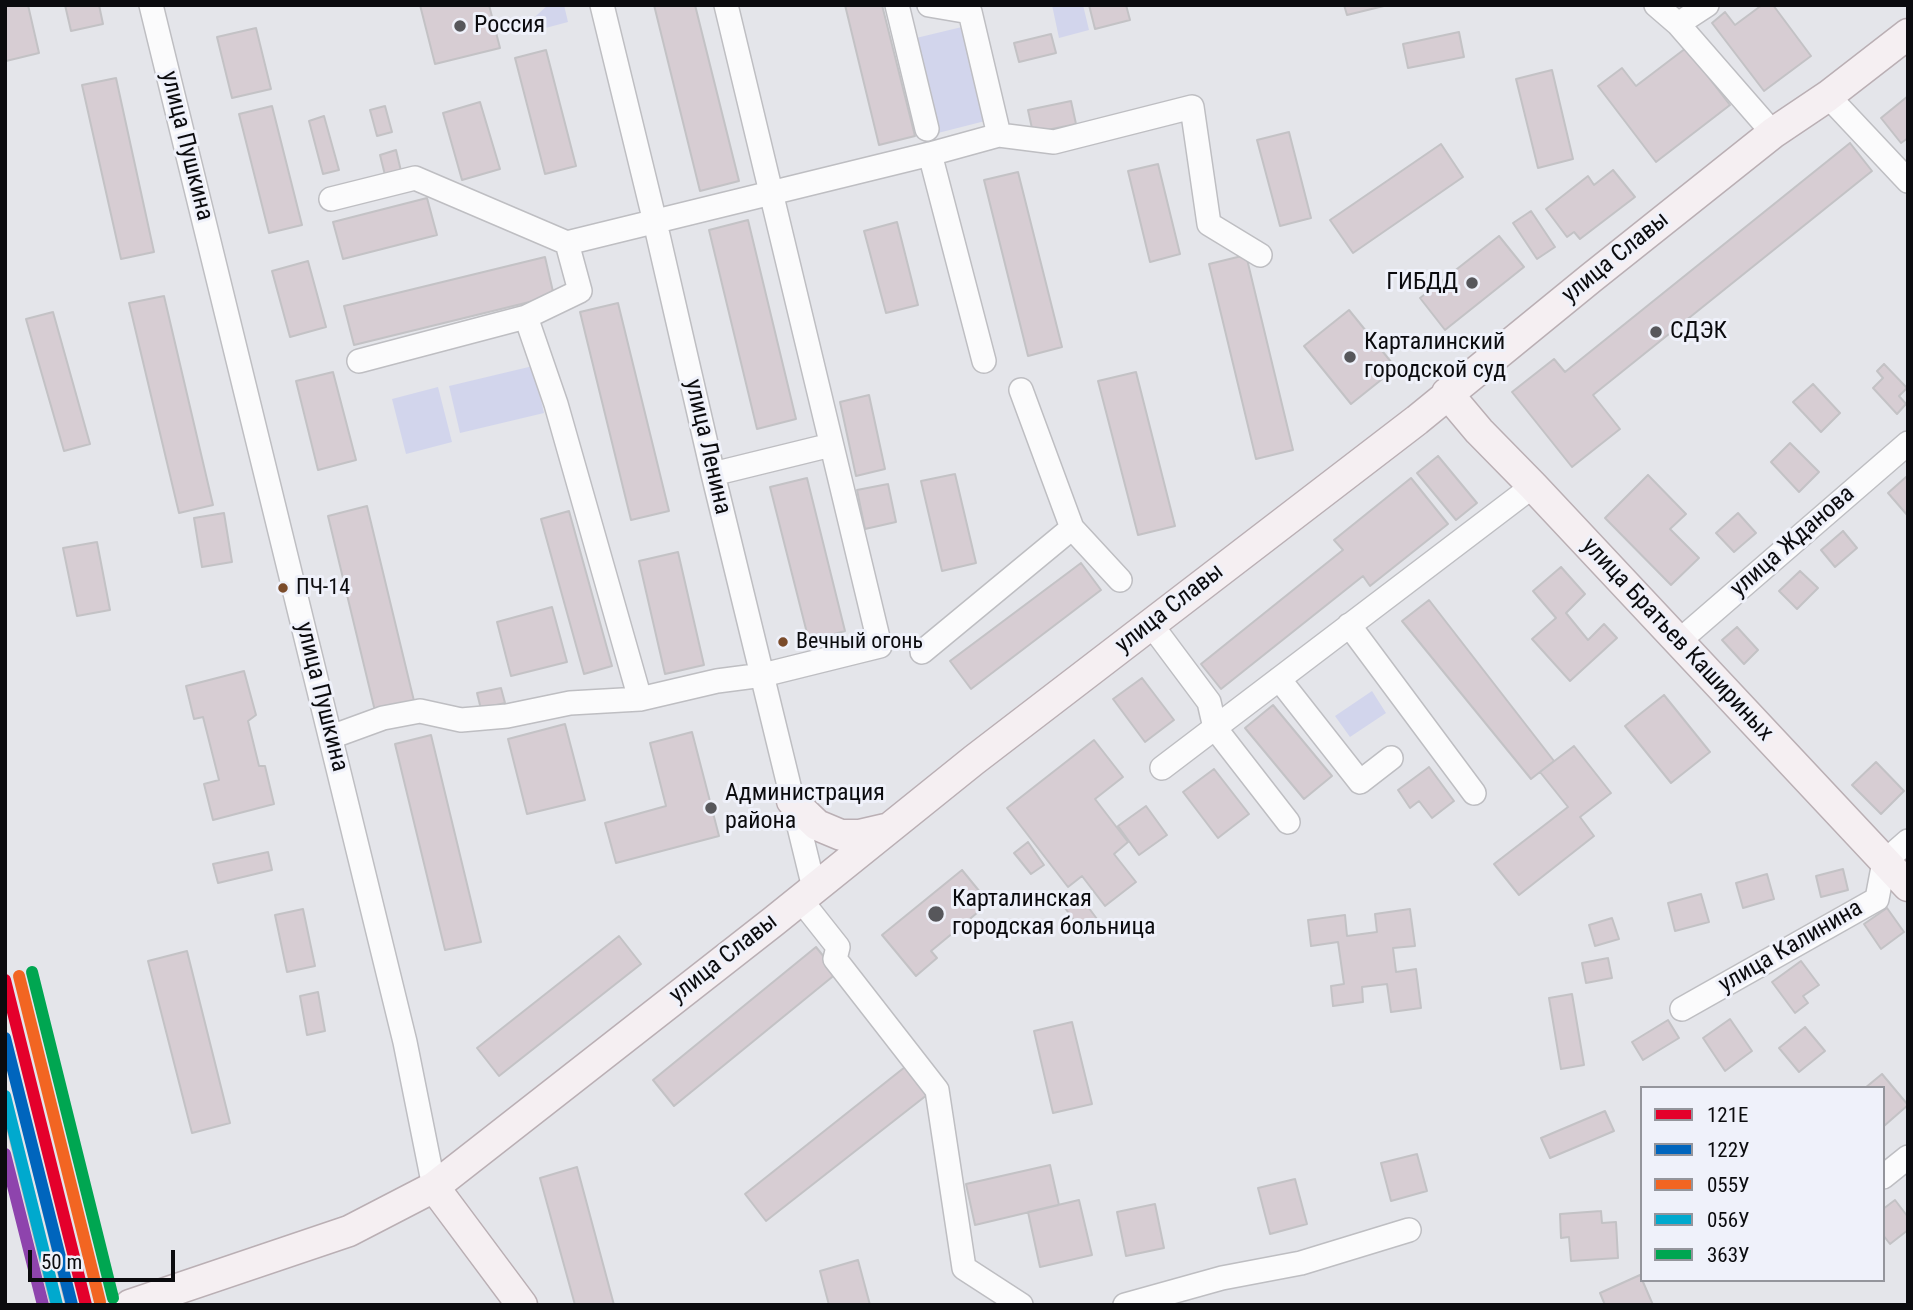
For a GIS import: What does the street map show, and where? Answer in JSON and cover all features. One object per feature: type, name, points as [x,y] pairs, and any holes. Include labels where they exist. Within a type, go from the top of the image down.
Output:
[{"type":"main road","name":"улица Славы","points":[[130,1305],[349,1231],[434,1187],[1150,623],[1417,420],[1447,393],[1773,133],[1828,96],[1908,34]]},
{"type":"main road","name":"улица Братьев Кашириных","points":[[1447,393],[1479,431],[1908,886]]},
{"type":"main road","points":[[792,801],[817,825],[841,835],[859,835],[889,828]]},
{"type":"main road","points":[[434,1187],[522,1305]]},
{"type":"street","name":"улица Пушкина","points":[[151,5],[405,1042],[434,1187]]},
{"type":"street","name":"улица Ленина","points":[[602,5],[763,675],[792,801],[807,894]]},
{"type":"street","points":[[331,737],[383,718],[420,711],[461,720],[507,716],[570,703],[640,699],[717,681],[763,675],[880,646],[726,5]]},
{"type":"street","points":[[897,5],[927,130]]},
{"type":"street","points":[[929,5],[976,9],[999,135]]},
{"type":"street","points":[[1656,5],[1678,24],[1773,133]]},
{"type":"street","points":[[1678,24],[1707,5]]},
{"type":"street","points":[[1828,96],[1908,181]]},
{"type":"street","points":[[331,199],[415,178],[567,243],[999,135],[1054,142],[1192,107],[1209,225],[1260,255]]},
{"type":"street","points":[[930,154],[984,361]]},
{"type":"street","points":[[359,361],[526,317],[580,291],[567,243]]},
{"type":"street","points":[[526,317],[556,404],[640,699]]},
{"type":"street","points":[[1021,390],[1072,528],[1120,580]]},
{"type":"street","name":"улица Жданова","points":[[1678,642],[1908,443]]},
{"type":"street","points":[[713,474],[831,445]]},
{"type":"street","points":[[1162,768],[1533,486]]},
{"type":"street","points":[[922,652],[1072,528]]},
{"type":"street","points":[[1150,623],[1209,702],[1215,728],[1288,822]]},
{"type":"street","points":[[1349,625],[1475,793]]},
{"type":"street","points":[[1279,679],[1360,782],[1391,758]]},
{"type":"street","points":[[1884,862],[1908,841]]},
{"type":"street","name":"улица Калинина","points":[[1682,1009],[1877,899],[1884,862]]},
{"type":"street","points":[[807,894],[838,947],[835,959],[937,1090],[964,1268],[1021,1305]]},
{"type":"street","points":[[1885,1175],[1908,1157]]},
{"type":"street","points":[[1125,1305],[1222,1278],[1301,1263],[1409,1230]]},
{"type":"shaded area","points":[[548,5],[564,5],[568,22],[538,30],[529,28],[527,24]]},
{"type":"shaded area","points":[[1052,5],[1083,5],[1089,30],[1059,38]]},
{"type":"shaded area","points":[[966,26],[989,120],[934,134],[912,39]]},
{"type":"shaded area","points":[[533,366],[544,413],[460,433],[449,386]]},
{"type":"shaded area","points":[[438,387],[452,442],[406,454],[392,399]]},
{"type":"shaded area","points":[[1372,691],[1386,713],[1350,737],[1335,716]]},
{"type":"building","points":[[5,5],[28,5],[39,53],[6,61]]},
{"type":"building","points":[[65,5],[99,5],[103,24],[71,31]]},
{"type":"building","name":"Россия","points":[[420,5],[489,5],[500,48],[435,64]]},
{"type":"building","points":[[654,5],[695,5],[739,181],[700,191]]},
{"type":"building","points":[[845,5],[882,5],[915,136],[879,145]]},
{"type":"building","points":[[1089,5],[1126,5],[1130,20],[1095,29]]},
{"type":"building","points":[[1344,5],[1388,5],[1347,15]]},
{"type":"building","points":[[1762,5],[1773,5],[1811,56],[1764,91],[1712,23],[1725,12],[1735,25]]},
{"type":"building","points":[[256,28],[271,89],[232,98],[217,37]]},
{"type":"building","points":[[1459,32],[1464,57],[1408,68],[1403,44]]},
{"type":"building","points":[[1051,34],[1056,53],[1019,62],[1014,43]]},
{"type":"building","points":[[1686,48],[1730,105],[1656,162],[1598,86],[1622,68],[1636,86]]},
{"type":"building","points":[[546,50],[576,166],[545,174],[515,58]]},
{"type":"building","points":[[1552,70],[1573,159],[1538,168],[1516,79]]},
{"type":"building","points":[[116,78],[154,252],[121,259],[82,85]]},
{"type":"building","points":[[1908,96],[1908,138],[1901,143],[1881,118]]},
{"type":"building","points":[[1071,101],[1076,124],[1033,133],[1028,110]]},
{"type":"building","points":[[480,102],[500,169],[462,180],[443,113]]},
{"type":"building","points":[[272,106],[302,225],[269,233],[239,114]]},
{"type":"building","points":[[385,106],[392,132],[377,136],[370,110]]},
{"type":"building","points":[[324,116],[339,170],[323,174],[309,121]]},
{"type":"building","points":[[1289,132],[1311,218],[1280,226],[1257,140]]},
{"type":"building","points":[[1850,143],[1872,171],[1593,395],[1620,429],[1572,467],[1512,392],[1554,359],[1565,372]]},
{"type":"building","points":[[1441,144],[1463,177],[1353,253],[1330,220]]},
{"type":"building","points":[[396,150],[401,171],[385,175],[380,155]]},
{"type":"building","points":[[1158,164],[1180,254],[1150,262],[1128,171]]},
{"type":"building","points":[[1613,170],[1635,197],[1580,239],[1574,232],[1567,237],[1546,209],[1588,176],[1594,185]]},
{"type":"building","points":[[1018,172],[1062,347],[1028,356],[984,180]]},
{"type":"building","points":[[427,198],[437,235],[343,259],[333,222]]},
{"type":"building","points":[[1531,211],[1555,247],[1537,259],[1513,223]]},
{"type":"building","points":[[748,220],[796,419],[757,429],[709,230]]},
{"type":"building","points":[[897,222],[918,305],[886,313],[864,231]]},
{"type":"building","name":"ГИБДД","points":[[1499,236],[1524,267],[1445,330],[1420,298]]},
{"type":"building","points":[[1246,255],[1293,450],[1256,459],[1209,264]]},
{"type":"building","points":[[545,257],[554,296],[354,345],[344,306]]},
{"type":"building","points":[[308,261],[326,327],[290,337],[272,271]]},
{"type":"building","points":[[164,296],[213,505],[179,513],[129,303]]},
{"type":"building","points":[[618,303],[669,511],[631,520],[580,312]]},
{"type":"building","name":"Карталинский городской суд","points":[[1349,310],[1396,368],[1351,404],[1304,346]]},
{"type":"building","points":[[53,312],[90,444],[64,451],[26,319]]},
{"type":"building","points":[[1884,364],[1907,388],[1899,396],[1906,404],[1897,414],[1873,388],[1883,378],[1877,371]]},
{"type":"building","points":[[333,372],[356,460],[318,470],[296,381]]},
{"type":"building","points":[[1136,372],[1175,526],[1138,535],[1098,381]]},
{"type":"building","points":[[1813,384],[1840,413],[1821,432],[1793,402]]},
{"type":"building","points":[[869,395],[885,469],[856,476],[840,402]]},
{"type":"building","points":[[1790,443],[1819,472],[1799,492],[1771,462]]},
{"type":"building","points":[[1438,456],[1477,503],[1456,520],[1417,473]]},
{"type":"building","points":[[955,474],[976,563],[942,571],[921,481]]},
{"type":"building","points":[[1648,475],[1686,514],[1670,529],[1699,558],[1671,585],[1605,518]]},
{"type":"building","points":[[807,478],[845,631],[809,641],[770,487]]},
{"type":"building","points":[[1411,478],[1448,524],[1370,586],[1363,576],[1221,689],[1201,664],[1343,550],[1334,540]]},
{"type":"building","points":[[1908,478],[1908,516],[1888,493]]},
{"type":"building","points":[[888,484],[896,522],[865,529],[857,490]]},
{"type":"building","points":[[367,506],[414,701],[375,711],[328,516]]},
{"type":"building","points":[[569,511],[612,666],[584,674],[541,519]]},
{"type":"building","points":[[224,513],[232,562],[202,567],[194,518]]},
{"type":"building","points":[[1738,513],[1756,533],[1734,552],[1716,533]]},
{"type":"building","points":[[1843,531],[1857,548],[1835,567],[1821,550]]},
{"type":"building","points":[[97,542],[110,610],[77,616],[63,548]]},
{"type":"building","points":[[678,552],[704,665],[665,674],[639,561]]},
{"type":"building","points":[[1081,563],[1101,590],[971,689],[950,661]]},
{"type":"building","points":[[1561,567],[1585,594],[1566,613],[1588,640],[1604,624],[1617,638],[1570,681],[1532,639],[1556,618],[1533,591]]},
{"type":"building","points":[[1800,571],[1818,588],[1797,609],[1779,591]]},
{"type":"building","points":[[1429,600],[1554,761],[1531,779],[1402,621]]},
{"type":"building","points":[[552,607],[567,662],[511,676],[497,622]]},
{"type":"building","points":[[1737,627],[1758,650],[1744,664],[1722,640]]},
{"type":"building","points":[[244,671],[256,715],[248,721],[259,766],[265,766],[274,804],[213,820],[204,784],[219,780],[203,717],[194,719],[186,686]]},
{"type":"building","points":[[1142,678],[1174,720],[1145,742],[1113,699]]},
{"type":"building","points":[[501,688],[505,703],[481,709],[477,693]]},
{"type":"building","points":[[1664,695],[1710,752],[1671,783],[1625,726]]},
{"type":"building","points":[[1273,705],[1332,776],[1304,799],[1245,728]]},
{"type":"building","points":[[565,724],[585,800],[527,814],[508,739]]},
{"type":"building","points":[[692,732],[719,836],[616,863],[605,823],[666,806],[650,743]]},
{"type":"building","points":[[431,735],[481,942],[445,950],[395,744]]},
{"type":"building","points":[[1094,740],[1123,777],[1095,799],[1128,842],[1114,854],[1136,882],[1105,906],[1082,876],[1068,887],[1007,808]]},
{"type":"building","points":[[1574,746],[1611,793],[1580,817],[1594,836],[1519,895],[1494,864],[1568,807],[1540,772]]},
{"type":"building","points":[[1876,762],[1904,791],[1881,814],[1852,785]]},
{"type":"building","points":[[1429,767],[1454,801],[1432,818],[1419,801],[1410,808],[1398,790]]},
{"type":"building","points":[[1214,769],[1249,814],[1218,838],[1183,792]]},
{"type":"building","points":[[1146,806],[1167,835],[1139,855],[1118,826]]},
{"type":"building","points":[[1028,842],[1044,865],[1031,874],[1014,853]]},
{"type":"building","points":[[268,852],[272,870],[218,883],[213,864]]},
{"type":"building","points":[[1843,869],[1848,890],[1821,897],[1816,876]]},
{"type":"building","points":[[962,870],[989,903],[931,951],[937,958],[916,976],[882,935]]},
{"type":"building","points":[[1767,874],[1774,899],[1743,908],[1736,883]]},
{"type":"building","points":[[1701,894],[1709,922],[1675,931],[1668,903]]},
{"type":"building","points":[[1080,896],[1097,919],[1082,931],[1065,908]]},
{"type":"building","points":[[1887,908],[1904,932],[1881,949],[1864,924]]},
{"type":"building","points":[[303,909],[315,966],[287,972],[275,915]]},
{"type":"building","points":[[1410,909],[1415,946],[1393,948],[1396,972],[1416,969],[1421,1008],[1391,1012],[1387,984],[1362,987],[1363,1002],[1333,1006],[1331,986],[1344,984],[1338,942],[1311,946],[1308,920],[1345,915],[1347,936],[1377,932],[1375,914]]},
{"type":"building","points":[[1612,918],[1619,939],[1595,946],[1589,925]]},
{"type":"building","points":[[619,936],[641,964],[499,1076],[477,1048]]},
{"type":"building","points":[[816,947],[837,973],[674,1106],[653,1080]]},
{"type":"building","points":[[187,951],[230,1123],[192,1133],[148,961]]},
{"type":"building","points":[[1608,958],[1612,978],[1586,983],[1582,963]]},
{"type":"building","points":[[1801,961],[1819,985],[1803,996],[1808,1003],[1795,1013],[1772,982]]},
{"type":"building","points":[[318,992],[325,1031],[307,1035],[300,996]]},
{"type":"building","points":[[1572,994],[1584,1065],[1561,1069],[1549,998]]},
{"type":"building","points":[[1730,1019],[1752,1051],[1725,1071],[1703,1038]]},
{"type":"building","points":[[1668,1020],[1679,1038],[1643,1060],[1632,1042]]},
{"type":"building","points":[[1072,1022],[1092,1104],[1053,1113],[1034,1031]]},
{"type":"building","points":[[1805,1027],[1825,1051],[1799,1072],[1779,1048]]},
{"type":"building","points":[[910,1063],[932,1091],[766,1221],[745,1194]]},
{"type":"building","points":[[1882,1074],[1908,1105],[1885,1125],[1885,1086],[1867,1086]]},
{"type":"building","points":[[1605,1111],[1614,1131],[1550,1158],[1541,1138]]},
{"type":"building","points":[[1417,1154],[1427,1191],[1391,1201],[1381,1163]]},
{"type":"building","points":[[1050,1165],[1059,1205],[975,1225],[966,1184]]},
{"type":"building","points":[[577,1167],[614,1305],[575,1305],[540,1178]]},
{"type":"building","points":[[1295,1179],[1307,1224],[1270,1234],[1258,1188]]},
{"type":"building","points":[[1079,1200],[1092,1255],[1040,1267],[1028,1212]]},
{"type":"building","points":[[1895,1200],[1908,1217],[1908,1230],[1890,1244],[1885,1238],[1885,1208]]},
{"type":"building","points":[[1155,1204],[1164,1248],[1126,1256],[1117,1212]]},
{"type":"building","points":[[1601,1211],[1602,1223],[1616,1222],[1618,1258],[1571,1261],[1569,1237],[1561,1238],[1560,1214]]},
{"type":"building","points":[[858,1260],[870,1305],[829,1305],[820,1271]]},
{"type":"building","points":[[1640,1275],[1640,1282],[1643,1282],[1653,1305],[1605,1305],[1600,1293]]},
{"type":"railway","points":[[5,1041],[69,1305]]},
{"type":"railway","points":[[5,1107],[54,1305]]},
{"type":"transit line","name":"363У","points":[[32,972],[113,1298]]},
{"type":"transit line","name":"055У","points":[[19,976],[100,1302]]},
{"type":"transit line","name":"121Е","points":[[5,980],[86,1305]]},
{"type":"transit line","name":"122У","points":[[5,1038],[72,1305]]},
{"type":"transit line","name":"056У","points":[[5,1096],[57,1305]]},
{"type":"transit line","points":[[5,1154],[43,1305]]},
{"type":"place","name":"Россия","points":[[460,26]]},
{"type":"place","name":"ГИБДД","points":[[1472,283]]},
{"type":"place","name":"СДЭК","points":[[1656,332]]},
{"type":"place","name":"Карталинский городской суд","points":[[1350,357]]},
{"type":"place","name":"ПЧ-14","points":[[283,588]]},
{"type":"place","name":"Вечный огонь","points":[[783,642]]},
{"type":"place","name":"Администрация района","points":[[711,808]]},
{"type":"place","name":"Карталинская городская больница","points":[[936,914]]}]
